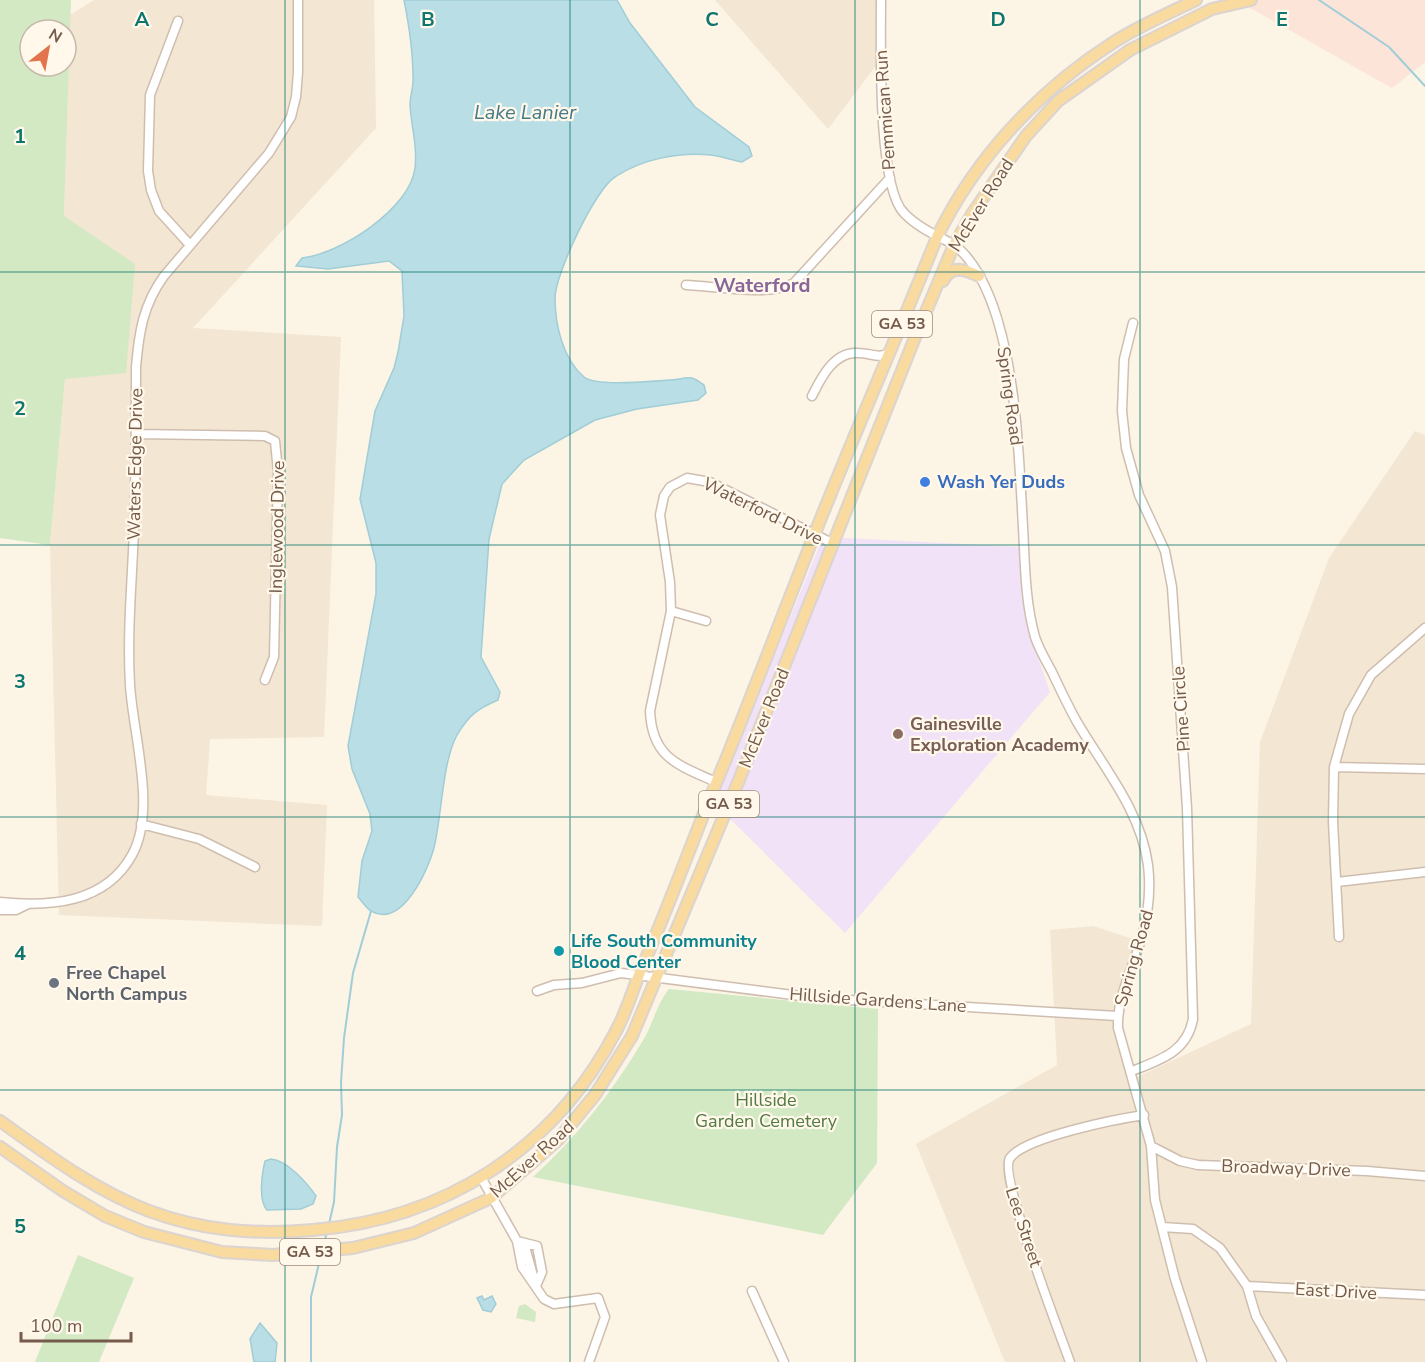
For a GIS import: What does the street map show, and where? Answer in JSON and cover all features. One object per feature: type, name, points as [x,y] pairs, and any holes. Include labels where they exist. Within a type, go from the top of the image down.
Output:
[{"type":"main road","name":"McEver Road","points":[[0,1121],[75,1174],[114,1197],[152,1212],[225,1231],[272,1234],[349,1227],[408,1213],[482,1179],[516,1155],[546,1128],[575,1094],[616,1031],[664,920],[716,782],[777,636],[814,536],[937,237],[953,205],[983,161],[1014,125],[1049,92],[1115,41],[1196,0]]},
{"type":"main road","name":"McEver Road","points":[[0,1147],[63,1191],[105,1216],[154,1235],[222,1252],[273,1255],[353,1248],[414,1233],[491,1198],[558,1140],[595,1095],[632,1036],[739,780],[914,340],[954,245],[984,194],[1026,136],[1058,101],[1130,50],[1212,9],[1251,0]]},
{"type":"main road","points":[[914,340],[923,330],[949,272],[959,269],[979,276]]},
{"type":"street","name":"Waters Edge Drive","points":[[0,902],[28,904],[71,902],[96,892],[127,863],[137,844],[144,802],[130,684],[136,367],[142,315],[151,295],[190,245],[269,153],[291,117],[297,97],[298,0]]},
{"type":"street","name":"Pemmican Run","points":[[881,0],[884,142],[890,178],[902,212],[937,237]]},
{"type":"street","points":[[178,21],[150,95],[148,171],[151,190],[159,211],[190,245]]},
{"type":"street","points":[[686,285],[761,290],[787,287],[794,283],[890,178]]},
{"type":"street","name":"Spring Road","points":[[937,237],[954,245],[979,276],[996,316],[1008,363],[1023,528],[1024,574],[1036,640],[1078,722],[1126,803],[1140,832],[1148,862],[1149,910],[1117,1016],[1118,1028],[1132,1071],[1151,1146],[1155,1200],[1175,1279],[1202,1362]]},
{"type":"street","name":"Pine Circle","points":[[1132,1071],[1179,1049],[1191,1031],[1193,1019],[1187,808],[1172,587],[1165,551],[1138,495],[1123,425],[1124,359],[1133,323]]},
{"type":"street","points":[[812,396],[830,367],[843,356],[858,352],[880,358],[891,353]]},
{"type":"street","name":"Inglewood Drive","points":[[136,434],[265,436],[275,441],[278,450],[279,472],[274,657],[265,680]]},
{"type":"street","name":"Waterford Drive","points":[[716,782],[680,767],[665,756],[657,744],[651,725],[650,711],[671,611],[670,582],[660,515],[664,496],[678,481],[698,478],[834,544]]},
{"type":"street","points":[[671,611],[706,621]]},
{"type":"street","points":[[1339,937],[1332,813],[1334,767],[1349,714],[1371,675],[1425,628]]},
{"type":"street","points":[[1334,767],[1425,769]]},
{"type":"street","points":[[141,824],[199,839],[255,867]]},
{"type":"street","points":[[1337,882],[1425,872]]},
{"type":"street","name":"Waters Edge Drive","points":[[0,910],[16,910],[28,904]]},
{"type":"street","name":"Hillside Gardens Lane","points":[[537,991],[554,985],[582,983],[621,973],[816,998],[1117,1016]]},
{"type":"street","name":"Lee Street","points":[[1070,1362],[1021,1219],[1007,1165],[1009,1158],[1024,1148],[1086,1126],[1144,1115]]},
{"type":"street","name":"Broadway Drive","points":[[1151,1146],[1180,1161],[1198,1165],[1367,1171],[1425,1176]]},
{"type":"street","points":[[482,1179],[491,1198],[520,1242],[536,1286],[544,1299],[554,1304],[598,1298],[605,1317],[589,1362]]},
{"type":"street","points":[[1162,1227],[1193,1229],[1212,1240],[1232,1263],[1247,1286],[1256,1316],[1282,1362]]},
{"type":"street","points":[[520,1242],[537,1246],[542,1272],[536,1286]]},
{"type":"street","name":"East Drive","points":[[1247,1286],[1425,1295]]},
{"type":"street","points":[[752,1292],[784,1362]]},
{"type":"shaded area","points":[[94,0],[374,0],[376,128],[193,328],[341,337],[324,737],[210,739],[206,795],[327,805],[322,926],[59,915],[50,545],[65,379],[126,372],[64,216],[68,78],[78,78],[78,18],[70,18],[70,15]]},
{"type":"shaded area","points":[[715,0],[884,0],[881,59],[828,129]]},
{"type":"shaded area","points":[[1236,0],[1425,0],[1425,62],[1392,88]]},
{"type":"shaded area","points":[[1415,431],[1425,435],[1425,1362],[1005,1362],[916,1144],[1057,1065],[1050,930],[1093,926],[1145,943],[1115,1027],[1135,1078],[1251,1024],[1260,742],[1329,558]]},
{"type":"shaded area","points":[[823,537],[1023,547],[1027,626],[1050,692],[845,933],[714,803]]},
{"type":"green space","points":[[0,0],[71,0],[70,18],[18,18],[18,78],[68,78],[64,216],[135,264],[126,373],[65,379],[50,545],[0,538]]},
{"type":"green space","name":"Hillside Garden Cemetery","points":[[669,989],[878,1009],[877,1163],[823,1235],[533,1177],[579,1130],[606,1096],[642,1042]]},
{"type":"green space","points":[[78,1255],[134,1278],[99,1362],[35,1362]]},
{"type":"green space","points":[[525,1304],[536,1312],[535,1322],[516,1318],[519,1306]]},
{"type":"water","name":"Lake Lanier","points":[[404,0],[617,0],[630,23],[695,107],[749,147],[752,156],[742,162],[699,154],[649,161],[615,177],[587,214],[562,271],[555,298],[559,330],[571,361],[584,377],[590,380],[612,383],[692,378],[704,385],[706,393],[698,400],[637,409],[595,420],[524,460],[502,484],[489,539],[481,657],[500,692],[498,700],[474,713],[457,735],[448,760],[437,835],[426,870],[403,905],[393,912],[382,914],[369,910],[358,897],[362,861],[372,831],[370,814],[352,769],[348,746],[376,594],[376,563],[360,499],[375,411],[394,368],[398,352],[404,316],[402,271],[389,261],[328,269],[296,266],[302,258],[335,248],[371,227],[401,199],[410,183],[416,160],[410,105],[413,67]]},
{"type":"water","points":[[271,1159],[284,1163],[302,1179],[316,1196],[313,1204],[301,1209],[267,1210],[262,1200],[262,1180],[265,1161]]},
{"type":"water","points":[[482,1296],[484,1300],[492,1296],[496,1304],[491,1312],[483,1310],[477,1298]]},
{"type":"water","points":[[260,1323],[277,1343],[275,1362],[254,1362],[250,1339]]},
{"type":"waterway","points":[[1319,0],[1389,47],[1425,86]]},
{"type":"waterway","points":[[329,1224],[334,1202],[337,1147],[342,1115],[341,1082],[344,1038],[353,973],[371,911]]},
{"type":"waterway","points":[[323,1247],[327,1232]]},
{"type":"waterway","points":[[311,1362],[311,1297],[321,1255]]},
{"type":"place","name":"Wash Yer Duds","points":[[925,482]]},
{"type":"place","name":"Gainesville Exploration Academy","points":[[898,734]]},
{"type":"place","name":"Life South Community Blood Center","points":[[559,951]]},
{"type":"place","name":"Free Chapel North Campus","points":[[54,983]]},
{"type":"district","name":"Waterford","points":[[762,285]]}]
